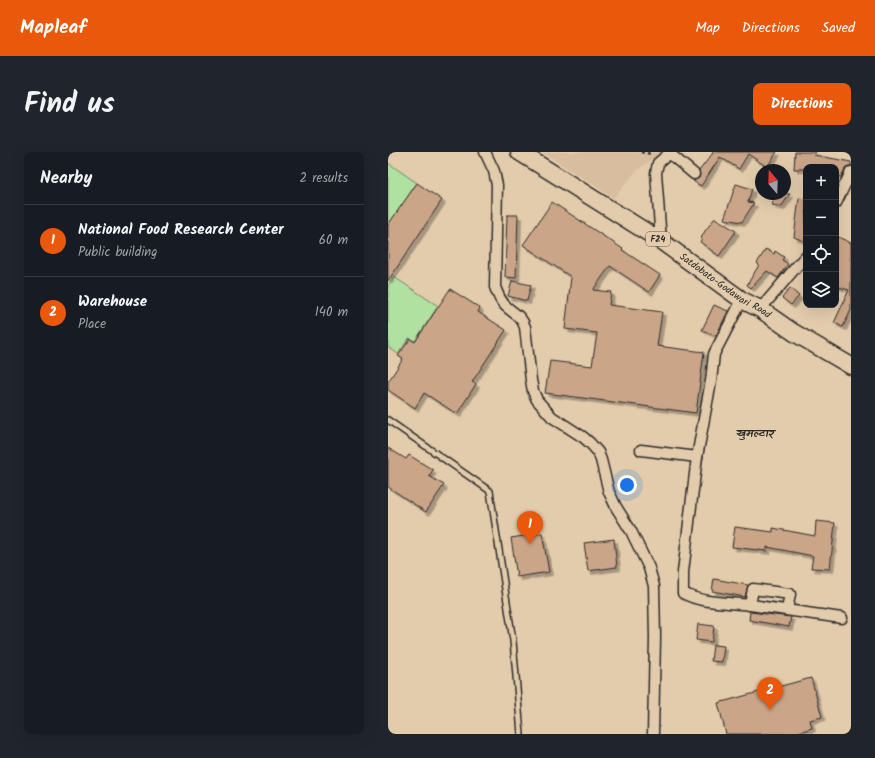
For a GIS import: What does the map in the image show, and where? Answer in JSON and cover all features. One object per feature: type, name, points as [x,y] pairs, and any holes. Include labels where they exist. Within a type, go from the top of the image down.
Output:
[{"type":"main road","name":"Satdobato-Godawari Road","points":[[519,152],[661,241],[742,300],[760,309],[793,332],[851,366]]},
{"type":"street","points":[[485,152],[494,171],[497,185],[495,287],[499,297],[507,308],[519,316],[523,321],[533,391],[538,400],[552,417],[586,440],[598,452],[609,492],[616,507],[632,531],[649,568],[654,586],[655,638],[653,734]]},
{"type":"street","points":[[661,241],[656,173],[658,163],[670,152],[694,174]]},
{"type":"street","points":[[837,200],[851,172]]},
{"type":"street","points":[[760,309],[803,260]]},
{"type":"street","points":[[742,300],[714,354],[711,381],[697,457],[683,572],[683,593],[692,598],[842,618]]},
{"type":"street","points":[[641,450],[697,457]]},
{"type":"street","points":[[750,605],[753,589],[790,594],[788,610]]},
{"type":"lane","points":[[388,420],[490,491],[513,640],[521,734]]},
{"type":"shaded area","points":[[542,152],[663,152],[636,171],[614,198]]},
{"type":"green space","points":[[388,163],[417,183],[388,225]]},
{"type":"green space","points":[[394,277],[438,306],[415,341],[409,338],[398,354],[388,347],[388,285]]},
{"type":"building","points":[[712,152],[777,152],[769,164],[763,164],[748,154],[739,169],[720,157],[701,186],[693,181],[699,178],[699,171],[713,153]]},
{"type":"building","points":[[795,152],[816,152],[814,155],[851,162],[851,166],[848,166],[845,169],[841,177],[839,177],[839,164],[803,164],[803,169],[794,169]]},
{"type":"building","points":[[417,183],[442,200],[388,281],[388,225]]},
{"type":"building","points":[[736,184],[752,189],[748,202],[754,203],[742,222],[724,219]]},
{"type":"building","points":[[799,198],[803,199],[803,241],[794,237]]},
{"type":"building","points":[[773,200],[786,200],[781,207],[772,205]]},
{"type":"building","points":[[552,202],[660,275],[649,292],[610,266],[593,290],[611,292],[609,305],[662,312],[657,346],[704,352],[696,413],[545,393],[550,361],[592,366],[597,333],[565,329],[571,277],[523,245]]},
{"type":"building","points":[[507,215],[518,215],[516,278],[505,277]]},
{"type":"building","points":[[715,218],[736,231],[719,256],[700,242],[705,231]]},
{"type":"building","points":[[839,237],[851,243],[851,310],[843,327],[834,323],[849,290],[839,287]]},
{"type":"building","points":[[766,249],[774,254],[775,251],[784,257],[782,260],[788,264],[778,278],[767,271],[751,288],[747,285],[759,265],[757,263]]},
{"type":"building","points":[[512,281],[531,285],[527,301],[508,296]]},
{"type":"building","points":[[790,288],[799,296],[791,305],[782,298]]},
{"type":"building","points":[[450,289],[480,308],[478,312],[506,330],[472,382],[476,384],[457,414],[424,393],[415,408],[388,390],[388,382],[403,359],[398,356],[410,339],[415,342]]},
{"type":"building","points":[[714,305],[728,311],[716,336],[702,330]]},
{"type":"building","points":[[388,448],[406,459],[409,455],[433,470],[429,476],[444,485],[426,512],[388,487]]},
{"type":"building","points":[[816,521],[835,523],[830,569],[811,568],[813,556],[767,547],[767,551],[732,547],[735,527],[773,532],[773,528],[815,536]]},
{"type":"building","points":[[542,533],[549,572],[517,577],[511,538]]},
{"type":"building","points":[[614,539],[617,567],[588,571],[584,543]]},
{"type":"building","points":[[714,579],[748,585],[745,597],[712,591]]},
{"type":"building","points":[[750,612],[791,617],[789,627],[749,620]]},
{"type":"building","points":[[698,624],[714,626],[712,642],[696,640]]},
{"type":"building","points":[[713,645],[724,646],[722,662],[711,661]]},
{"type":"building","points":[[811,678],[822,717],[810,720],[812,728],[792,734],[726,734],[718,703]]},
{"type":"place","name":"National Food Research Center","points":[[530,544]]},
{"type":"place","name":"Warehouse","points":[[770,710]]},
{"type":"district","name":"खुमल्टार","points":[[755,434]]}]
